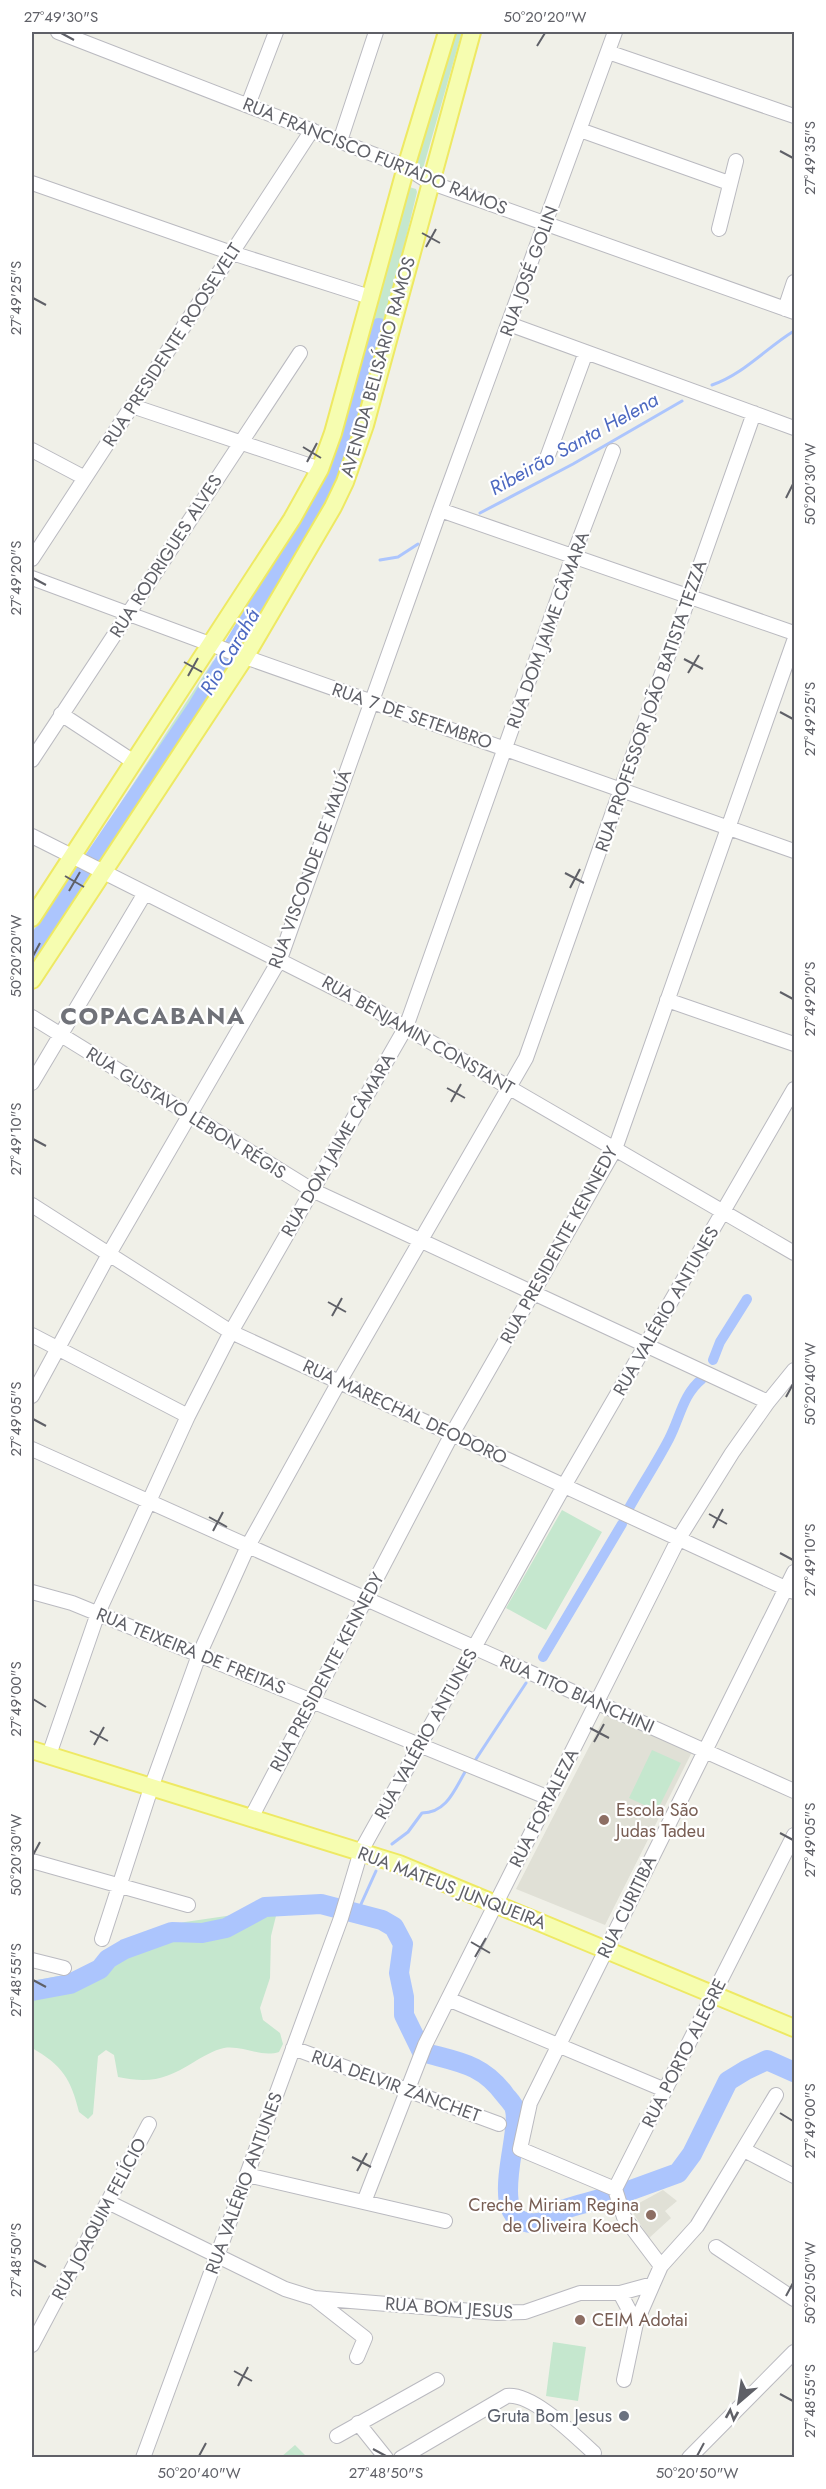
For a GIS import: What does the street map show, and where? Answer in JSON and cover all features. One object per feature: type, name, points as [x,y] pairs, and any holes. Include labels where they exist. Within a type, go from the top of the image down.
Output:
[{"type":"main road","name":"AVENIDA BELISÁRIO RAMOS","points":[[32,980],[100,871],[229,652],[292,519],[320,469],[333,433],[406,166],[447,32]]},
{"type":"main road","name":"AVENIDA BELISÁRIO RAMOS","points":[[32,918],[76,858],[134,762],[229,652],[325,523],[345,482],[367,417],[429,182],[472,32]]},
{"type":"main road","name":"RUA MATEUS JUNQUEIRA","points":[[32,1750],[399,1864],[795,2028]]},
{"type":"street","name":"RUA FRANCISCO FURTADO RAMOS","points":[[58,32],[406,166],[429,182],[790,310]]},
{"type":"street","points":[[248,105],[276,32]]},
{"type":"street","points":[[340,141],[376,32]]},
{"type":"street","name":"RUA JOSÉ GOLIN","points":[[440,510],[547,224],[615,32]]},
{"type":"street","points":[[608,52],[795,116]]},
{"type":"street","name":"RUA PRESIDENTE ROOSEVELT","points":[[32,559],[312,130]]},
{"type":"street","points":[[580,130],[729,183]]},
{"type":"street","points":[[719,229],[736,161]]},
{"type":"street","points":[[32,183],[232,253],[370,297]]},
{"type":"street","points":[[790,310],[795,282]]},
{"type":"street","points":[[509,324],[795,428]]},
{"type":"street","points":[[547,458],[586,352]]},
{"type":"street","name":"RUA RODRIGUES ALVES","points":[[32,760],[300,353]]},
{"type":"street","points":[[132,405],[320,469]]},
{"type":"street","name":"RUA PROFESSOR JOÃO BATISTA TEZZA","points":[[102,1939],[151,1788],[199,1655],[248,1546],[339,1382],[510,1088],[537,1031],[754,413]]},
{"type":"street","points":[[32,450],[85,478]]},
{"type":"street","name":"RUA DOM JAIME CÂMARA","points":[[49,1755],[98,1613],[188,1416],[231,1332],[406,1027],[573,556],[613,451]]},
{"type":"street","points":[[440,510],[795,633]]},
{"type":"street","name":"RUA VISCONDE DE MAUÁ","points":[[32,1396],[109,1254],[280,959],[440,510]]},
{"type":"street","name":"RUA 7 DE SETEMBRO","points":[[32,578],[229,652],[795,851]]},
{"type":"street","name":"RUA PRESIDENTE KENNEDY","points":[[251,1818],[452,1434],[615,1149],[795,641]]},
{"type":"street","points":[[61,714],[134,762]]},
{"type":"street","name":"RUA BENJAMIN CONSTANT","points":[[32,836],[280,959],[406,1027],[795,1252]]},
{"type":"street","points":[[32,1083],[144,893]]},
{"type":"street","points":[[667,1000],[795,1044]]},
{"type":"street","name":"RUA GUSTAVO LEBON RÉGIS","points":[[32,1017],[312,1190],[768,1402]]},
{"type":"street","name":"RUA VALÉRIO ANTUNES","points":[[143,2457],[341,1918],[361,1851],[564,1486],[795,1089]]},
{"type":"street","name":"RUA MARECHAL DEODORO","points":[[32,1205],[231,1332],[790,1590]]},
{"type":"street","points":[[32,1335],[188,1416]]},
{"type":"street","name":"RUA FORTALEZA","points":[[364,2202],[422,2051],[679,1538],[716,1478],[768,1402],[795,1370]]},
{"type":"street","name":"RUA TITO BIANCHINI","points":[[32,1449],[795,1791]]},
{"type":"street","name":"RUA CURITIBA","points":[[615,2189],[520,2149],[530,2103],[704,1750],[790,1590],[795,1572]]},
{"type":"street","name":"RUA TEIXEIRA DE FREITAS","points":[[32,1592],[56,1597],[98,1613],[549,1798]]},
{"type":"street","name":"RUA PORTO ALEGRE","points":[[615,2189],[795,1835]]},
{"type":"street","points":[[32,1861],[188,1905]]},
{"type":"street","points":[[32,1960],[64,1968]]},
{"type":"street","points":[[448,1999],[665,2090]]},
{"type":"street","name":"RUA DELVIR ZANCHET","points":[[293,2048],[499,2124]]},
{"type":"street","points":[[624,2380],[636,2323],[661,2266],[697,2226],[776,2095]]},
{"type":"street","name":"RUA JOAQUIM FELÍCIO","points":[[32,2345],[150,2124]]},
{"type":"street","points":[[744,2150],[795,2176]]},
{"type":"street","points":[[247,2175],[445,2221]]},
{"type":"street","points":[[615,2189],[624,2217],[661,2266]]},
{"type":"street","name":"RUA BOM JESUS","points":[[108,2202],[285,2289],[314,2298],[512,2314],[525,2312],[580,2293],[620,2293],[653,2284]]},
{"type":"street","points":[[716,2247],[795,2299]]},
{"type":"street","points":[[620,2293],[636,2323]]},
{"type":"street","points":[[314,2298],[365,2338],[357,2357]]},
{"type":"street","points":[[689,2457],[795,2352]]},
{"type":"street","points":[[337,2436],[437,2380]]},
{"type":"street","points":[[401,2457],[507,2396],[513,2395],[525,2399],[555,2420],[594,2454]]},
{"type":"street","points":[[357,2423],[386,2457]]},
{"type":"shaded area","name":"Escola São Judas Tadeu","points":[[606,1714],[692,1752],[605,1925],[516,1889]]},
{"type":"shaded area","name":"Creche Miriam Regina de Oliveira Koech","points":[[663,2190],[677,2201],[665,2211],[671,2218],[649,2238],[630,2208]]},
{"type":"green space","points":[[453,32],[462,32],[422,172],[411,167]]},
{"type":"green space","points":[[409,187],[416,189],[417,192],[367,402],[337,487],[243,649],[227,640],[300,520],[346,414]]},
{"type":"green space","points":[[217,659],[229,664],[229,668],[100,863],[87,855],[213,661]]},
{"type":"green space","points":[[77,867],[94,877],[32,972],[32,932],[73,868]]},
{"type":"green space","points":[[562,1510],[602,1532],[546,1630],[506,1608]]},
{"type":"green space","points":[[652,1750],[681,1763],[657,1811],[629,1798]]},
{"type":"green space","points":[[274,1900],[278,1908],[271,1936],[270,1978],[260,2008],[263,2020],[280,2033],[283,2044],[279,2052],[265,2053],[224,2048],[166,2076],[140,2080],[118,2077],[114,2055],[106,2050],[98,2056],[93,2114],[88,2119],[79,2112],[64,2074],[51,2061],[32,2048],[32,1981],[75,1973],[100,1961],[121,1943],[137,1935],[185,1922],[233,1915]]},
{"type":"green space","points":[[553,2342],[586,2347],[578,2401],[546,2396]]},
{"type":"green space","points":[[295,2445],[307,2457],[281,2457]]},
{"type":"waterway","name":"Rio Carahá","points":[[32,951],[196,710],[298,539],[335,468],[379,328]]},
{"type":"waterway","name":"Ribeirão Santa Helena","points":[[712,385],[745,368],[794,331]]},
{"type":"waterway","name":"Ribeirão Santa Helena","points":[[480,513],[573,464],[682,401]]},
{"type":"waterway","name":"Ribeirão Santa Helena","points":[[380,560],[398,557],[418,544]]},
{"type":"waterway","name":"Ribeirão Santa Helena","points":[[283,563],[291,566]]},
{"type":"waterway","points":[[713,1360],[720,1342],[747,1299]]},
{"type":"waterway","points":[[629,1508],[669,1439],[686,1399],[702,1379]]},
{"type":"waterway","points":[[543,1657],[622,1524]]},
{"type":"waterway","points":[[476,1759],[526,1683]]},
{"type":"waterway","points":[[392,1844],[408,1832],[422,1813],[430,1812],[443,1805],[465,1772]]},
{"type":"waterway","points":[[357,1913],[376,1871]]},
{"type":"waterway","points":[[32,1991],[70,1984],[100,1969],[108,1959],[125,1949],[172,1932],[202,1933],[226,1928],[265,1907],[321,1904],[382,1920],[394,1927],[403,1944],[399,1973],[404,1997],[404,2015],[422,2052],[478,2070],[496,2084],[514,2108],[516,2123],[508,2178],[508,2196],[512,2211],[521,2220],[541,2223],[565,2209],[609,2196]]},
{"type":"waterway","points":[[623,2193],[678,2173],[692,2154],[728,2081],[767,2060],[794,2072]]},
{"type":"place","name":"Escola São Judas Tadeu","points":[[604,1820]]},
{"type":"place","name":"Creche Miriam Regina de Oliveira Koech","points":[[651,2215]]},
{"type":"place","name":"CEIM Adotai","points":[[580,2320]]},
{"type":"place","name":"Gruta Bom Jesus","points":[[624,2416]]},
{"type":"district","name":"COPACABANA","points":[[153,1015]]}]
